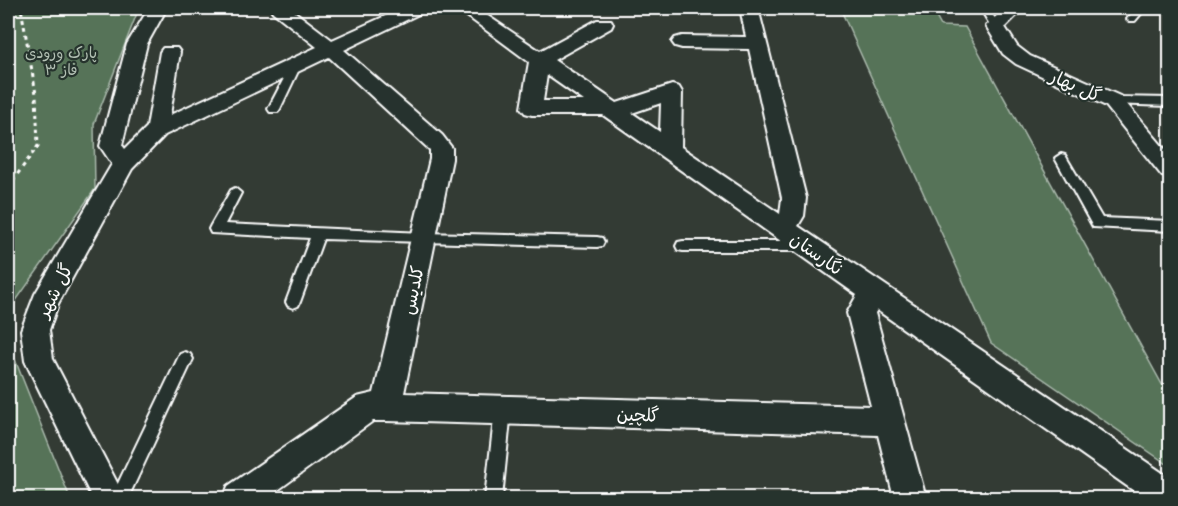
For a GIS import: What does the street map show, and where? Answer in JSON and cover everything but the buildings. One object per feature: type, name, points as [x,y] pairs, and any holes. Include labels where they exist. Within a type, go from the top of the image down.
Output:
[{"type":"street","points":[[124,164],[111,146],[137,44],[158,8]]},
{"type":"street","points":[[279,8],[329,47]]},
{"type":"street","name":"گل شهر","points":[[109,498],[39,361],[35,330],[45,302],[124,164],[157,130],[329,47],[417,8]]},
{"type":"street","name":"نگارستان","points":[[465,8],[1170,497]]},
{"type":"street","points":[[749,8],[794,198],[792,216],[782,229]]},
{"type":"street","points":[[995,26],[1015,8]]},
{"type":"street","points":[[604,24],[539,60],[532,108],[610,110],[672,92],[670,152]]},
{"type":"street","name":"گل بهار","points":[[995,26],[1010,50],[1023,60],[1113,101],[1170,170]]},
{"type":"street","points":[[682,42],[758,43]]},
{"type":"street","name":"کلدیس","points":[[329,47],[441,148],[441,159],[386,407]]},
{"type":"street","points":[[157,130],[170,52]]},
{"type":"street","points":[[872,292],[861,313],[910,498]]},
{"type":"street","points":[[240,498],[368,407],[386,407]]},
{"type":"street","name":"گلچین","points":[[386,407],[890,421]]},
{"type":"lane","points":[[984,8],[995,26]]},
{"type":"lane","points":[[1132,19],[1140,8]]},
{"type":"lane","points":[[274,109],[297,63]]},
{"type":"lane","points":[[1113,101],[1170,102]]},
{"type":"lane","points":[[1061,158],[1098,223],[1170,226]]},
{"type":"lane","points":[[235,193],[216,230],[597,242]]},
{"type":"lane","points":[[293,302],[318,234]]},
{"type":"lane","points":[[683,246],[807,246]]},
{"type":"lane","points":[[119,498],[185,359]]},
{"type":"lane","points":[[493,498],[503,410]]},
{"type":"path","points":[[8,187],[38,146],[36,94],[21,8]]},
{"type":"green space","name":"پارک ورودی فاز ۳","points":[[8,8],[139,8],[94,124],[95,189],[8,312]]},
{"type":"green space","points":[[840,8],[931,8],[941,26],[965,27],[1170,399],[1170,466],[991,343]]},
{"type":"green space","points":[[8,342],[70,498],[8,498]]}]
